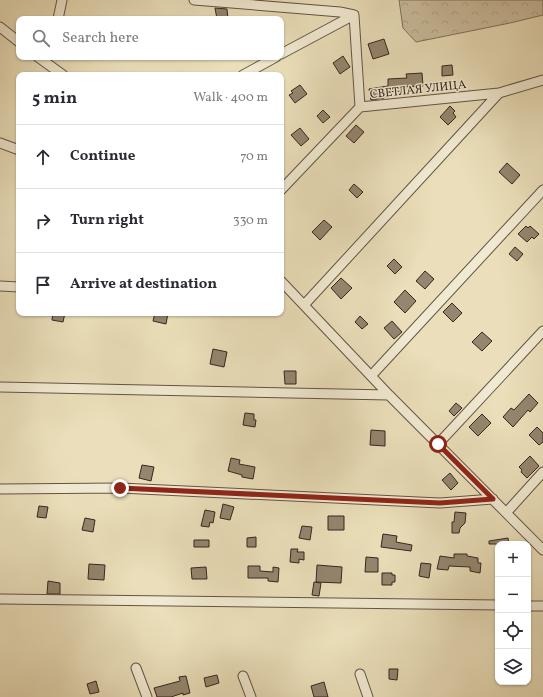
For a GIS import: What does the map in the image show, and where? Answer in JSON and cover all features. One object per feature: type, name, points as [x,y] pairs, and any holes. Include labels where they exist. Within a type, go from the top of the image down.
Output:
[{"type":"street","points":[[59,16],[62,0]]},
{"type":"street","points":[[194,0],[340,12],[354,15]]},
{"type":"street","points":[[284,52],[354,15]]},
{"type":"street","points":[[354,15],[360,107]]},
{"type":"street","points":[[0,27],[16,40]]},
{"type":"street","points":[[44,60],[59,72]]},
{"type":"street","points":[[248,72],[270,60]]},
{"type":"street","name":"СВЕТЛАЯ УЛИЦА","points":[[284,187],[360,107],[500,93],[543,80]]},
{"type":"street","points":[[304,305],[500,93]]},
{"type":"street","points":[[0,143],[16,149]]},
{"type":"street","points":[[371,376],[543,190]]},
{"type":"street","points":[[0,286],[16,287]]},
{"type":"street","points":[[285,290],[304,305],[389,395],[543,550]]},
{"type":"street","points":[[438,444],[543,331]]},
{"type":"street","points":[[0,388],[389,395]]},
{"type":"street","points":[[506,513],[543,472]]},
{"type":"street","points":[[0,489],[120,488],[440,503],[493,499]]},
{"type":"street","points":[[0,599],[495,606]]},
{"type":"street","points":[[531,606],[543,606]]},
{"type":"street","points":[[136,668],[147,697]]},
{"type":"street","points":[[360,674],[368,697]]},
{"type":"street","points":[[243,676],[251,697]]},
{"type":"green space","points":[[399,0],[543,0],[543,15],[416,42],[403,28]]},
{"type":"building","points":[[215,8],[227,9],[228,16],[216,16]]},
{"type":"building","points":[[384,39],[389,54],[373,59],[368,44]]},
{"type":"building","points":[[343,56],[350,67],[340,74],[333,63]]},
{"type":"building","points":[[452,65],[453,75],[442,76],[442,66]]},
{"type":"building","points":[[422,73],[423,86],[402,87],[402,91],[383,92],[384,98],[371,100],[369,89],[388,86],[388,79],[407,78],[406,74]]},
{"type":"building","points":[[300,85],[307,94],[295,103],[289,95],[293,93],[291,91]]},
{"type":"building","points":[[450,106],[455,111],[453,113],[456,117],[448,125],[440,117]]},
{"type":"building","points":[[323,110],[330,117],[323,123],[317,116]]},
{"type":"building","points":[[356,125],[364,132],[354,143],[346,136]]},
{"type":"building","points":[[300,128],[309,139],[301,146],[291,135]]},
{"type":"building","points":[[507,163],[520,175],[512,184],[499,172]]},
{"type":"building","points":[[354,184],[363,192],[357,198],[349,190]]},
{"type":"building","points":[[324,220],[332,227],[320,240],[312,232]]},
{"type":"building","points":[[526,226],[528,228],[530,226],[539,234],[534,239],[532,237],[527,242],[518,234]]},
{"type":"building","points":[[515,247],[523,254],[517,261],[509,254]]},
{"type":"building","points":[[394,259],[402,267],[395,274],[387,266]]},
{"type":"building","points":[[425,271],[434,279],[425,289],[416,281]]},
{"type":"building","points":[[341,278],[352,288],[341,299],[331,288]]},
{"type":"building","points":[[405,290],[416,301],[405,313],[394,302]]},
{"type":"building","points":[[452,303],[462,313],[453,322],[443,312]]},
{"type":"building","points":[[53,316],[64,316],[63,322],[52,320]]},
{"type":"building","points":[[154,316],[167,316],[166,324],[153,321]]},
{"type":"building","points":[[360,316],[368,324],[362,329],[355,322]]},
{"type":"building","points":[[392,321],[402,332],[394,339],[384,328]]},
{"type":"building","points":[[482,332],[492,341],[482,351],[472,342]]},
{"type":"building","points":[[213,349],[227,352],[224,367],[210,364]]},
{"type":"building","points":[[284,371],[296,371],[296,384],[285,384]]},
{"type":"building","points":[[529,394],[538,403],[530,412],[528,410],[513,427],[503,417],[511,408],[514,410]]},
{"type":"building","points":[[456,403],[462,408],[454,416],[449,411]]},
{"type":"building","points":[[245,413],[254,414],[254,420],[256,420],[255,427],[243,425]]},
{"type":"building","points":[[482,414],[491,423],[478,436],[469,427]]},
{"type":"building","points":[[537,427],[543,433],[543,442],[539,445],[529,435]]},
{"type":"building","points":[[371,430],[385,431],[385,446],[370,445]]},
{"type":"building","points":[[530,456],[539,466],[527,478],[521,472],[522,470],[519,467]]},
{"type":"building","points":[[231,458],[240,460],[239,464],[255,467],[253,479],[242,477],[242,475],[228,471]]},
{"type":"building","points":[[142,465],[154,467],[151,481],[139,478]]},
{"type":"building","points":[[450,473],[458,483],[451,490],[442,480]]},
{"type":"building","points":[[223,504],[234,507],[230,520],[220,518]]},
{"type":"building","points":[[39,506],[48,507],[46,518],[37,517]]},
{"type":"building","points":[[205,510],[215,512],[213,523],[210,522],[209,527],[201,526]]},
{"type":"building","points":[[455,512],[466,513],[465,523],[460,528],[459,533],[452,533],[452,522],[454,522]]},
{"type":"building","points":[[328,516],[344,516],[344,530],[328,530]]},
{"type":"building","points":[[85,518],[95,520],[93,532],[82,530]]},
{"type":"building","points":[[302,526],[312,527],[310,540],[299,538]]},
{"type":"building","points":[[383,534],[397,536],[396,542],[412,545],[411,551],[381,547]]},
{"type":"building","points":[[256,537],[256,547],[247,547],[247,538]]},
{"type":"building","points":[[508,538],[508,541],[495,541],[495,544],[489,544],[489,541]]},
{"type":"building","points":[[194,540],[209,540],[209,547],[194,547]]},
{"type":"building","points":[[291,549],[298,549],[297,552],[304,552],[304,560],[299,559],[299,563],[290,562]]},
{"type":"building","points":[[454,554],[467,554],[467,556],[478,558],[478,563],[481,563],[480,573],[470,571],[470,567],[449,566],[448,570],[437,569],[440,556],[454,558]]},
{"type":"building","points":[[366,557],[378,558],[378,572],[365,572]]},
{"type":"building","points":[[421,563],[431,564],[429,578],[419,576]]},
{"type":"building","points":[[89,564],[105,565],[104,580],[88,579]]},
{"type":"building","points":[[317,565],[342,567],[341,583],[316,582]]},
{"type":"building","points":[[248,566],[260,566],[260,571],[273,572],[273,567],[279,568],[278,582],[268,581],[268,578],[248,578]]},
{"type":"building","points":[[206,567],[207,579],[192,579],[191,568]]},
{"type":"building","points":[[382,573],[392,573],[392,575],[395,575],[395,582],[392,582],[392,585],[382,585]]},
{"type":"building","points":[[48,581],[60,583],[60,594],[47,594]]},
{"type":"building","points":[[314,582],[321,583],[319,596],[312,595]]},
{"type":"building","points":[[389,669],[398,669],[397,680],[389,679]]},
{"type":"building","points":[[217,675],[219,683],[206,687],[204,678]]},
{"type":"building","points":[[186,676],[190,693],[183,695],[183,693],[171,697],[157,697],[154,688],[180,681],[179,677]]},
{"type":"building","points":[[96,681],[99,692],[90,694],[87,684]]},
{"type":"building","points":[[324,682],[328,697],[314,697],[311,686]]},
{"type":"route","points":[[120,488],[440,503],[493,499],[438,444]]}]
